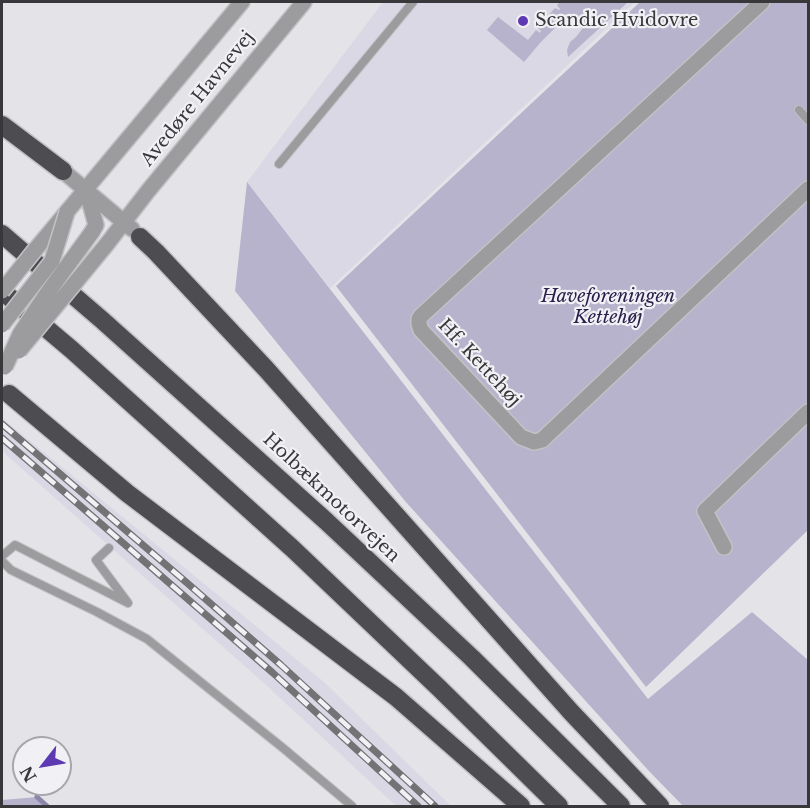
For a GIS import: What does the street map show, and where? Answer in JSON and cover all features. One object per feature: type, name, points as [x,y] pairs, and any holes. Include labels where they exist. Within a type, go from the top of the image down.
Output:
[{"type":"highway","points":[[2,125],[63,171]]},
{"type":"highway","name":"Holbækmotorvejen","points":[[2,234],[102,320],[326,521],[472,658],[621,807]]},
{"type":"highway","points":[[140,237],[266,369],[571,712],[660,807]]},
{"type":"highway","points":[[2,291],[72,350],[293,549],[439,688],[559,807]]},
{"type":"highway","points":[[5,391],[127,493],[396,697],[521,807]]},
{"type":"street","name":"Avedøre Havnevej","points":[[2,291],[242,2]]},
{"type":"street","name":"Avedøre Havnevej","points":[[3,369],[304,2]]},
{"type":"street","name":"Hf. Kettehøj","points":[[762,2],[421,316],[419,319],[421,330],[521,437],[534,442],[543,440],[808,189]]},
{"type":"street","points":[[63,171],[140,237]]},
{"type":"street","points":[[3,369],[20,334],[96,225],[86,189]]},
{"type":"street","points":[[2,326],[52,261],[68,212]]},
{"type":"street","points":[[723,547],[705,511],[808,412]]},
{"type":"lane","points":[[279,165],[413,2]]},
{"type":"lane","points":[[799,110],[808,120]]},
{"type":"lane","points":[[2,556],[15,545],[128,603],[96,560],[109,548]]},
{"type":"lane","points":[[2,561],[11,570],[147,639],[283,748],[352,807]]},
{"type":"shaded area","points":[[383,2],[635,2],[330,288],[247,182]]},
{"type":"shaded area","points":[[2,418],[324,682],[451,806],[396,806],[266,685],[2,451]]},
{"type":"green space","points":[[560,2],[628,2],[568,57],[567,50],[570,42],[583,28],[581,21],[573,19],[557,26],[524,62],[487,30],[498,17],[528,40],[536,30],[540,33],[538,28],[543,23],[548,24],[544,20],[555,8],[560,9],[557,5]]},
{"type":"green space","name":"Haveforeningen Kettehøj","points":[[640,2],[808,2],[808,530],[646,687],[336,286]]},
{"type":"green space","points":[[247,182],[648,699],[752,612],[808,660],[808,806],[683,806],[405,501],[235,291]]},
{"type":"green space","points":[[37,797],[47,806],[2,806],[2,800]]},
{"type":"waterway","points":[[37,797],[47,806]]},
{"type":"railway","points":[[2,424],[281,665],[435,806]]},
{"type":"railway","points":[[2,438],[273,673],[418,806]]},
{"type":"place","name":"Scandic Hvidovre","points":[[523,21]]}]
